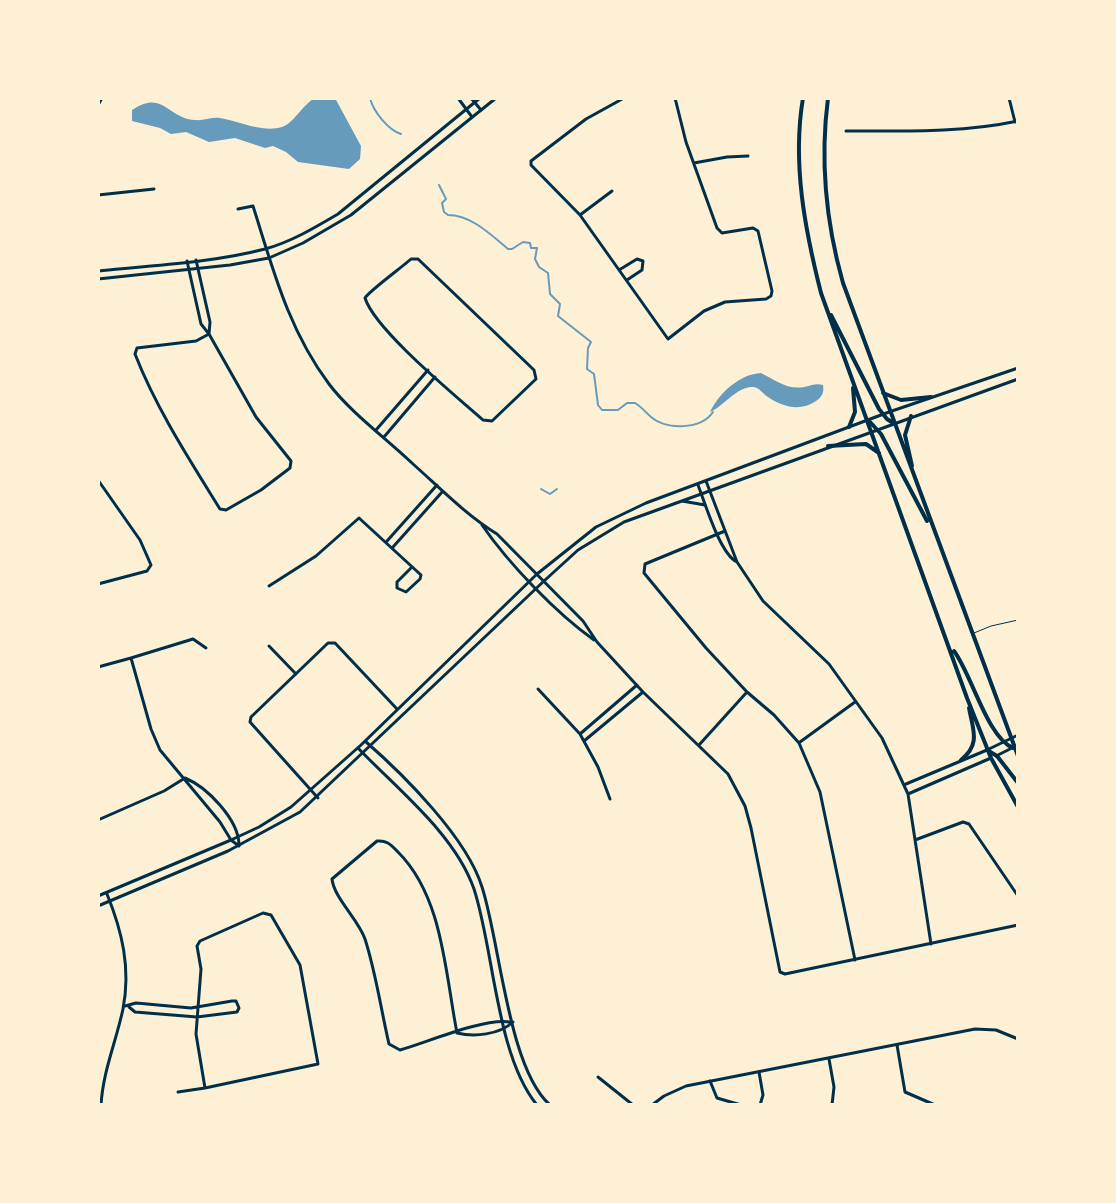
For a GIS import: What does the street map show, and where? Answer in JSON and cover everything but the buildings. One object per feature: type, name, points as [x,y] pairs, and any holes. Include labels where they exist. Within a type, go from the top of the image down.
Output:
[{"type":"main road","points":[[803,98],[801,183],[808,235],[824,302],[867,421],[936,537]]},
{"type":"main road","points":[[826,98],[825,176],[833,243],[847,295],[883,393],[886,413]]},
{"type":"main road","points":[[824,302],[893,423],[1018,756]]},
{"type":"main road","points":[[849,427],[855,412],[851,378]]},
{"type":"main road","points":[[883,393],[901,400],[931,397]]},
{"type":"main road","points":[[911,416],[905,435],[916,484]]},
{"type":"main road","points":[[874,430],[879,453],[967,698],[987,750],[1018,807]]},
{"type":"main road","points":[[828,446],[866,444],[879,453]]},
{"type":"main road","points":[[950,646],[960,659],[996,733],[1004,742],[1016,746]]},
{"type":"main road","points":[[961,760],[970,752],[974,740],[967,698]]},
{"type":"main road","points":[[987,750],[997,756],[1018,783]]},
{"type":"street","points":[[98,105],[102,98]]},
{"type":"street","points":[[458,98],[472,117]]},
{"type":"street","points":[[471,98],[481,110]]},
{"type":"street","points":[[98,271],[267,248],[313,229],[338,214],[480,98]]},
{"type":"street","points":[[98,279],[269,258],[325,232],[351,215],[496,98]]},
{"type":"street","points":[[623,98],[614,100],[586,119],[531,161],[532,169],[580,215],[668,339],[715,306],[771,296],[758,231],[753,228],[719,232],[675,98]]},
{"type":"street","points":[[846,131],[932,131],[1016,122],[1009,98]]},
{"type":"street","points":[[694,163],[748,156]]},
{"type":"street","points":[[98,195],[154,189]]},
{"type":"street","points":[[580,215],[612,191]]},
{"type":"street","points":[[238,209],[253,206],[282,299],[300,339],[330,386],[481,524],[530,581],[575,626],[597,642]]},
{"type":"street","points":[[411,259],[418,259],[447,284],[534,370],[536,379],[492,421],[483,420],[435,377],[390,334],[365,298],[368,292],[389,279],[411,259]]},
{"type":"street","points":[[619,270],[637,259],[643,261],[642,270],[627,280]]},
{"type":"street","points":[[196,260],[210,322],[209,334]]},
{"type":"street","points":[[187,261],[201,324],[209,334],[256,417],[291,461],[290,468],[281,475],[226,510],[220,509],[190,462],[135,354],[137,348],[196,341],[209,334]]},
{"type":"street","points":[[98,896],[231,840],[291,807],[358,748],[537,574],[596,527],[646,503],[886,413],[1018,368]]},
{"type":"street","points":[[376,430],[428,370]]},
{"type":"street","points":[[384,437],[435,377]]},
{"type":"street","points":[[98,906],[239,846],[279,826],[318,798],[544,581],[578,550],[599,536],[624,522],[678,501],[1018,380]]},
{"type":"street","points":[[706,481],[737,562],[763,601],[829,664],[882,738],[905,785],[931,944]]},
{"type":"street","points":[[98,483],[140,540],[151,565],[147,571],[98,584]]},
{"type":"street","points":[[697,484],[730,559],[737,562]]},
{"type":"street","points":[[390,544],[437,485]]},
{"type":"street","points":[[390,544],[443,491]]},
{"type":"street","points":[[678,501],[705,505]]},
{"type":"street","points":[[269,586],[316,556],[355,519],[362,519],[421,575],[406,592],[401,592],[397,582],[411,568]]},
{"type":"street","points":[[481,524],[497,534],[544,581],[583,621],[597,642],[643,692],[728,774],[745,806],[780,972],[785,974],[1018,925]]},
{"type":"street","points":[[725,531],[645,564],[644,573],[706,648],[799,743],[820,792],[855,960]]},
{"type":"street","points":[[98,667],[193,639],[206,648]]},
{"type":"street","points":[[318,798],[250,722],[251,717],[328,643],[335,643],[404,716]]},
{"type":"street","points":[[269,646],[296,674]]},
{"type":"street","points":[[131,658],[160,750],[239,846]]},
{"type":"street","points":[[444,664],[451,672]]},
{"type":"street","points":[[580,734],[637,685]]},
{"type":"street","points":[[538,689],[580,734],[598,767],[610,799]]},
{"type":"street","points":[[584,741],[643,692]]},
{"type":"street","points":[[699,745],[747,692]]},
{"type":"street","points":[[799,743],[855,702]]},
{"type":"street","points":[[905,785],[1018,735]]},
{"type":"street","points":[[365,741],[454,833],[474,867],[482,887],[528,1074],[550,1105]]},
{"type":"street","points":[[908,794],[1016,746]]},
{"type":"street","points":[[358,748],[445,837],[462,862],[474,888],[505,1030],[524,1085],[537,1105]]},
{"type":"street","points":[[98,820],[164,791],[185,778]]},
{"type":"street","points":[[185,778],[196,782],[214,800],[239,836],[239,846]]},
{"type":"street","points":[[915,840],[963,822],[969,824],[1018,896]]},
{"type":"street","points":[[457,1033],[431,902],[418,875],[405,859],[388,842],[377,841],[332,879],[333,887],[365,938],[389,1044],[400,1050],[503,1021],[513,1022]]},
{"type":"street","points":[[101,1105],[102,1081],[123,1006],[125,958],[107,894]]},
{"type":"street","points":[[178,1092],[205,1088],[315,1067],[319,1061],[300,965],[267,913],[200,941],[197,946],[201,969],[196,1034],[205,1088]]},
{"type":"street","points":[[123,1006],[135,1012],[197,1017],[237,1012],[239,1008],[236,1001],[199,1006],[136,1003],[129,1007]]},
{"type":"street","points":[[457,1033],[470,1036],[505,1030],[513,1022]]},
{"type":"street","points":[[652,1105],[686,1086],[975,1029],[996,1030],[1018,1038]]},
{"type":"street","points":[[897,1045],[905,1092],[935,1105]]},
{"type":"street","points":[[829,1059],[834,1087],[832,1105]]},
{"type":"street","points":[[759,1072],[763,1095],[760,1105]]},
{"type":"street","points":[[598,1077],[633,1105]]},
{"type":"street","points":[[710,1081],[717,1098],[741,1105]]},
{"type":"lane","points":[[971,634],[1018,620]]},
{"type":"water","points":[[315,98],[335,98],[361,146],[360,159],[349,169],[298,162],[273,146],[265,148],[235,138],[209,142],[186,132],[171,134],[132,121],[132,110],[151,102],[186,118],[220,118],[258,128],[282,127]]},
{"type":"water","points":[[761,373],[792,387],[823,385],[822,394],[810,404],[792,407],[753,387],[736,393],[710,412],[731,386],[745,377]]},
{"type":"waterway","points":[[370,98],[382,119],[401,134]]},
{"type":"waterway","points":[[439,185],[446,199],[442,203],[444,212],[448,215],[465,218],[508,249],[523,242],[537,248],[535,259],[539,267],[548,273],[550,294],[560,304],[558,316],[591,342],[587,369],[594,374],[598,405],[602,410],[618,410],[627,403],[635,403],[657,421],[674,426],[692,425],[708,418],[713,412]]},
{"type":"waterway","points":[[541,489],[550,494],[557,489]]}]
